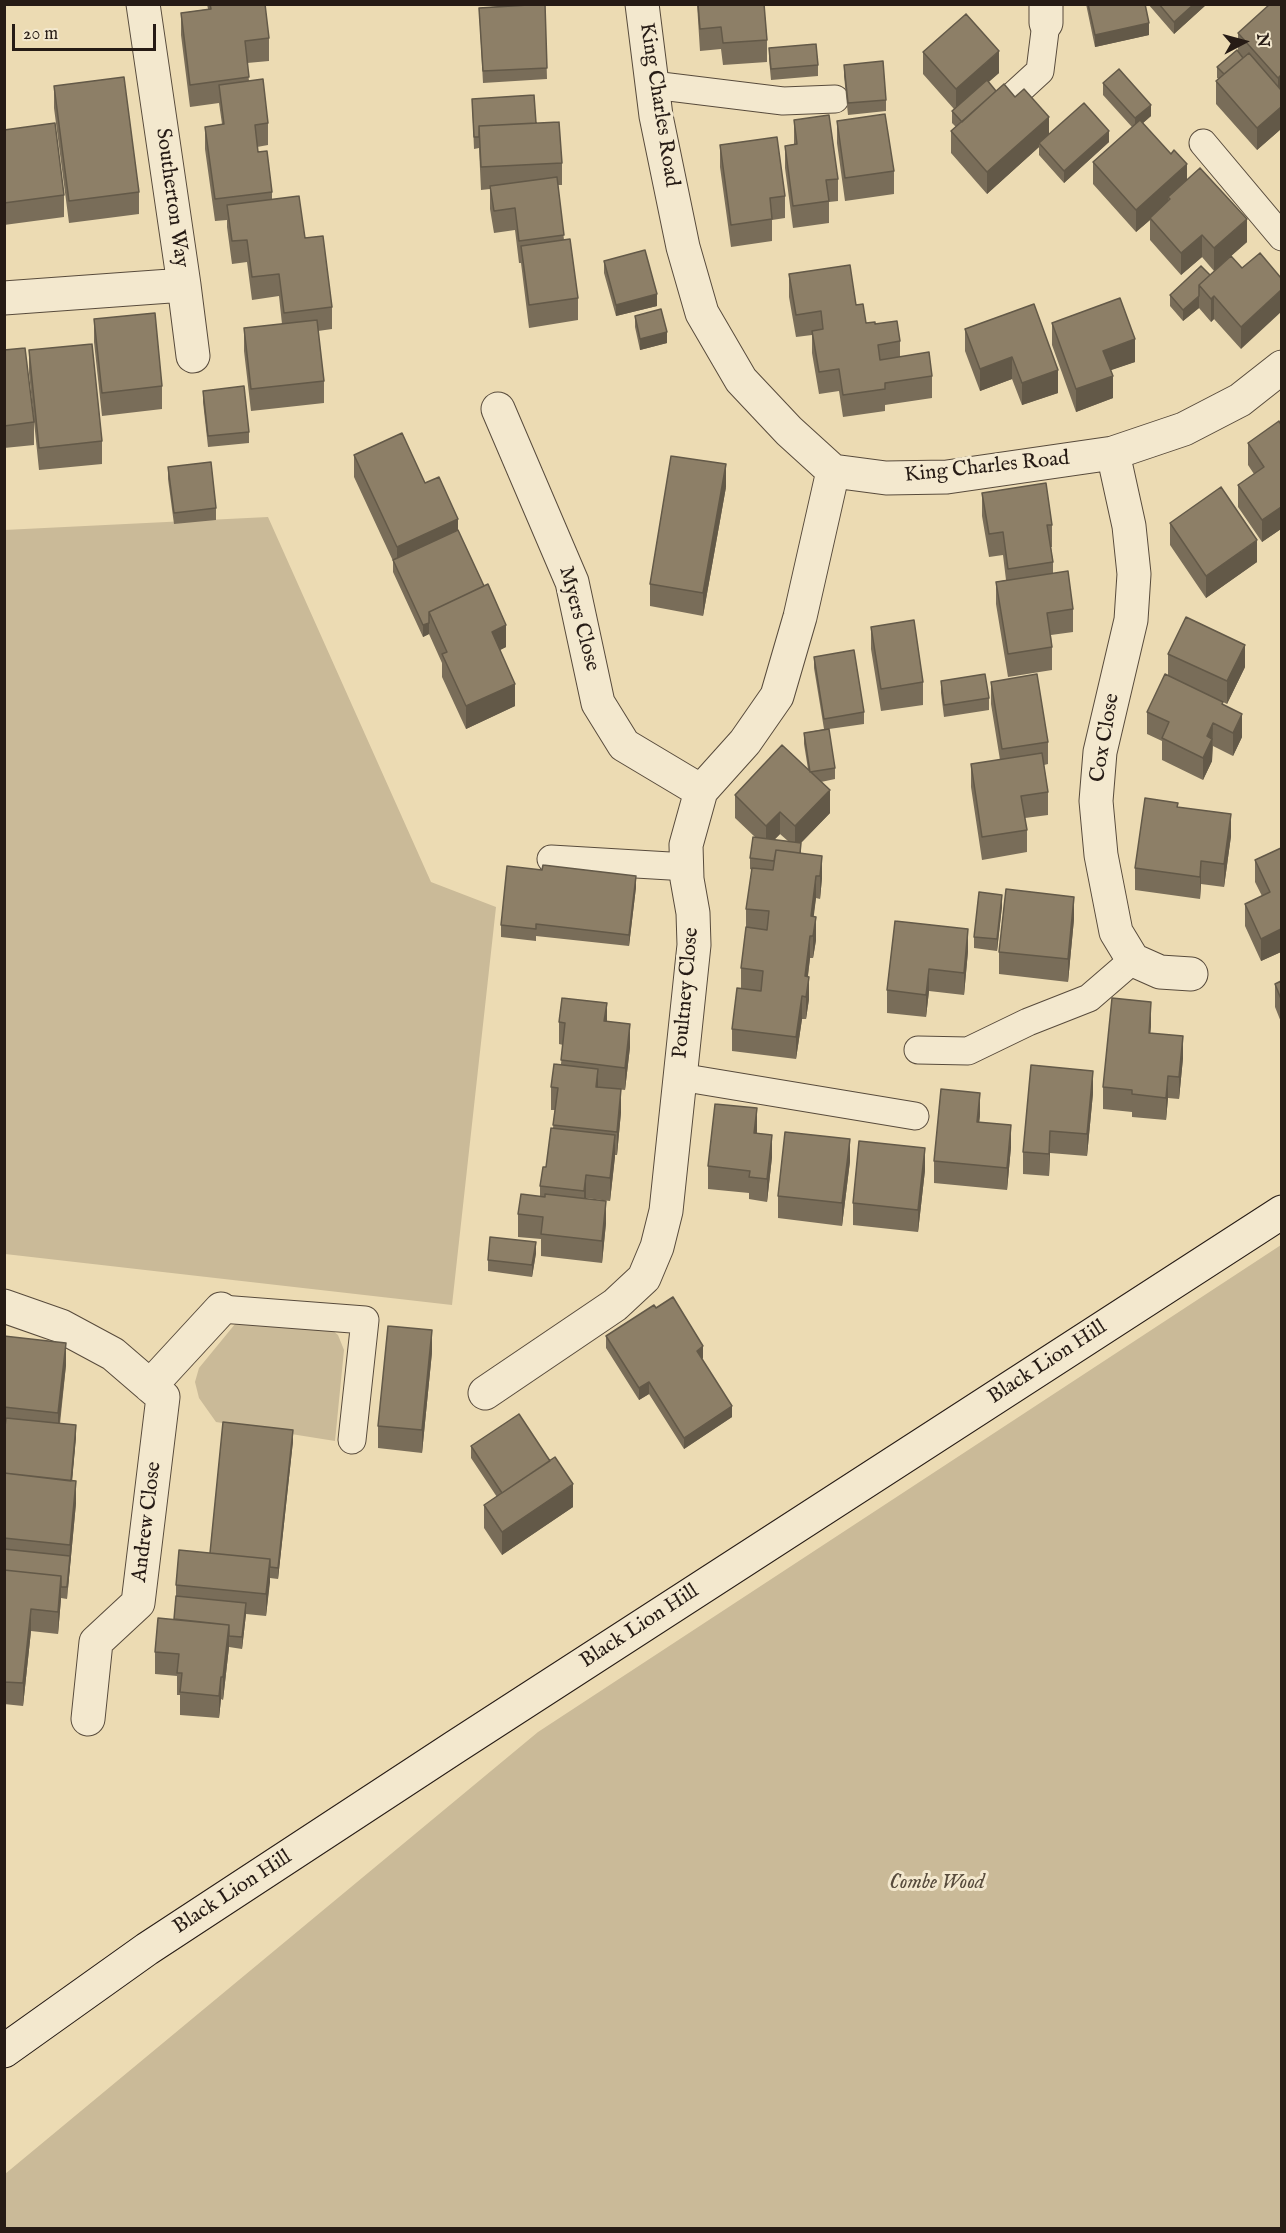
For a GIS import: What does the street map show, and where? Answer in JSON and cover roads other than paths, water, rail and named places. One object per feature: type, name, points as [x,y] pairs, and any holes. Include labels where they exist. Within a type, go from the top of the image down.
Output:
[{"type":"street","name":"Southerton Way","points":[[4,298],[184,285],[143,4]]},
{"type":"street","name":"King Charles Road","points":[[642,4],[656,116],[683,247],[702,314],[741,380],[789,431],[834,471],[886,478],[947,477],[1113,453],[1184,429],[1240,400],[1281,367]]},
{"type":"street","points":[[184,285],[193,356]]},
{"type":"street","name":"Myers Close","points":[[498,410],[572,582],[598,703],[624,745],[701,791]]},
{"type":"street","name":"Cox Close","points":[[1113,453],[1129,526],[1134,574],[1131,620],[1100,752],[1096,801],[1101,855],[1116,932],[1133,960]]},
{"type":"street","name":"Poultney Close","points":[[485,1393],[615,1305],[644,1278],[657,1247],[666,1211],[694,945],[686,845],[701,791],[745,742],[777,696],[800,618],[834,471]]},
{"type":"street","points":[[1133,960],[1160,972],[1191,974]]},
{"type":"street","name":"Black Lion Hill","points":[[4,2051],[157,1942],[1281,1212]]},
{"type":"street","name":"Andrew Close","points":[[4,1306],[61,1326],[113,1354],[163,1397],[138,1603],[96,1642],[88,1719]]},
{"type":"street","points":[[150,1386],[221,1308]]},
{"type":"lane","points":[[1004,104],[1040,71],[1046,14]]},
{"type":"lane","points":[[653,85],[783,101],[835,99]]},
{"type":"lane","points":[[1203,143],[1281,237]]},
{"type":"lane","points":[[551,859],[687,867]]},
{"type":"lane","points":[[918,1050],[969,1051],[1028,1022],[1089,998],[1133,960]]},
{"type":"lane","points":[[680,1077],[915,1116]]},
{"type":"lane","points":[[221,1308],[365,1320],[352,1440]]},
{"type":"park label","name":"Combe Wood","points":[[937,1884]]}]
